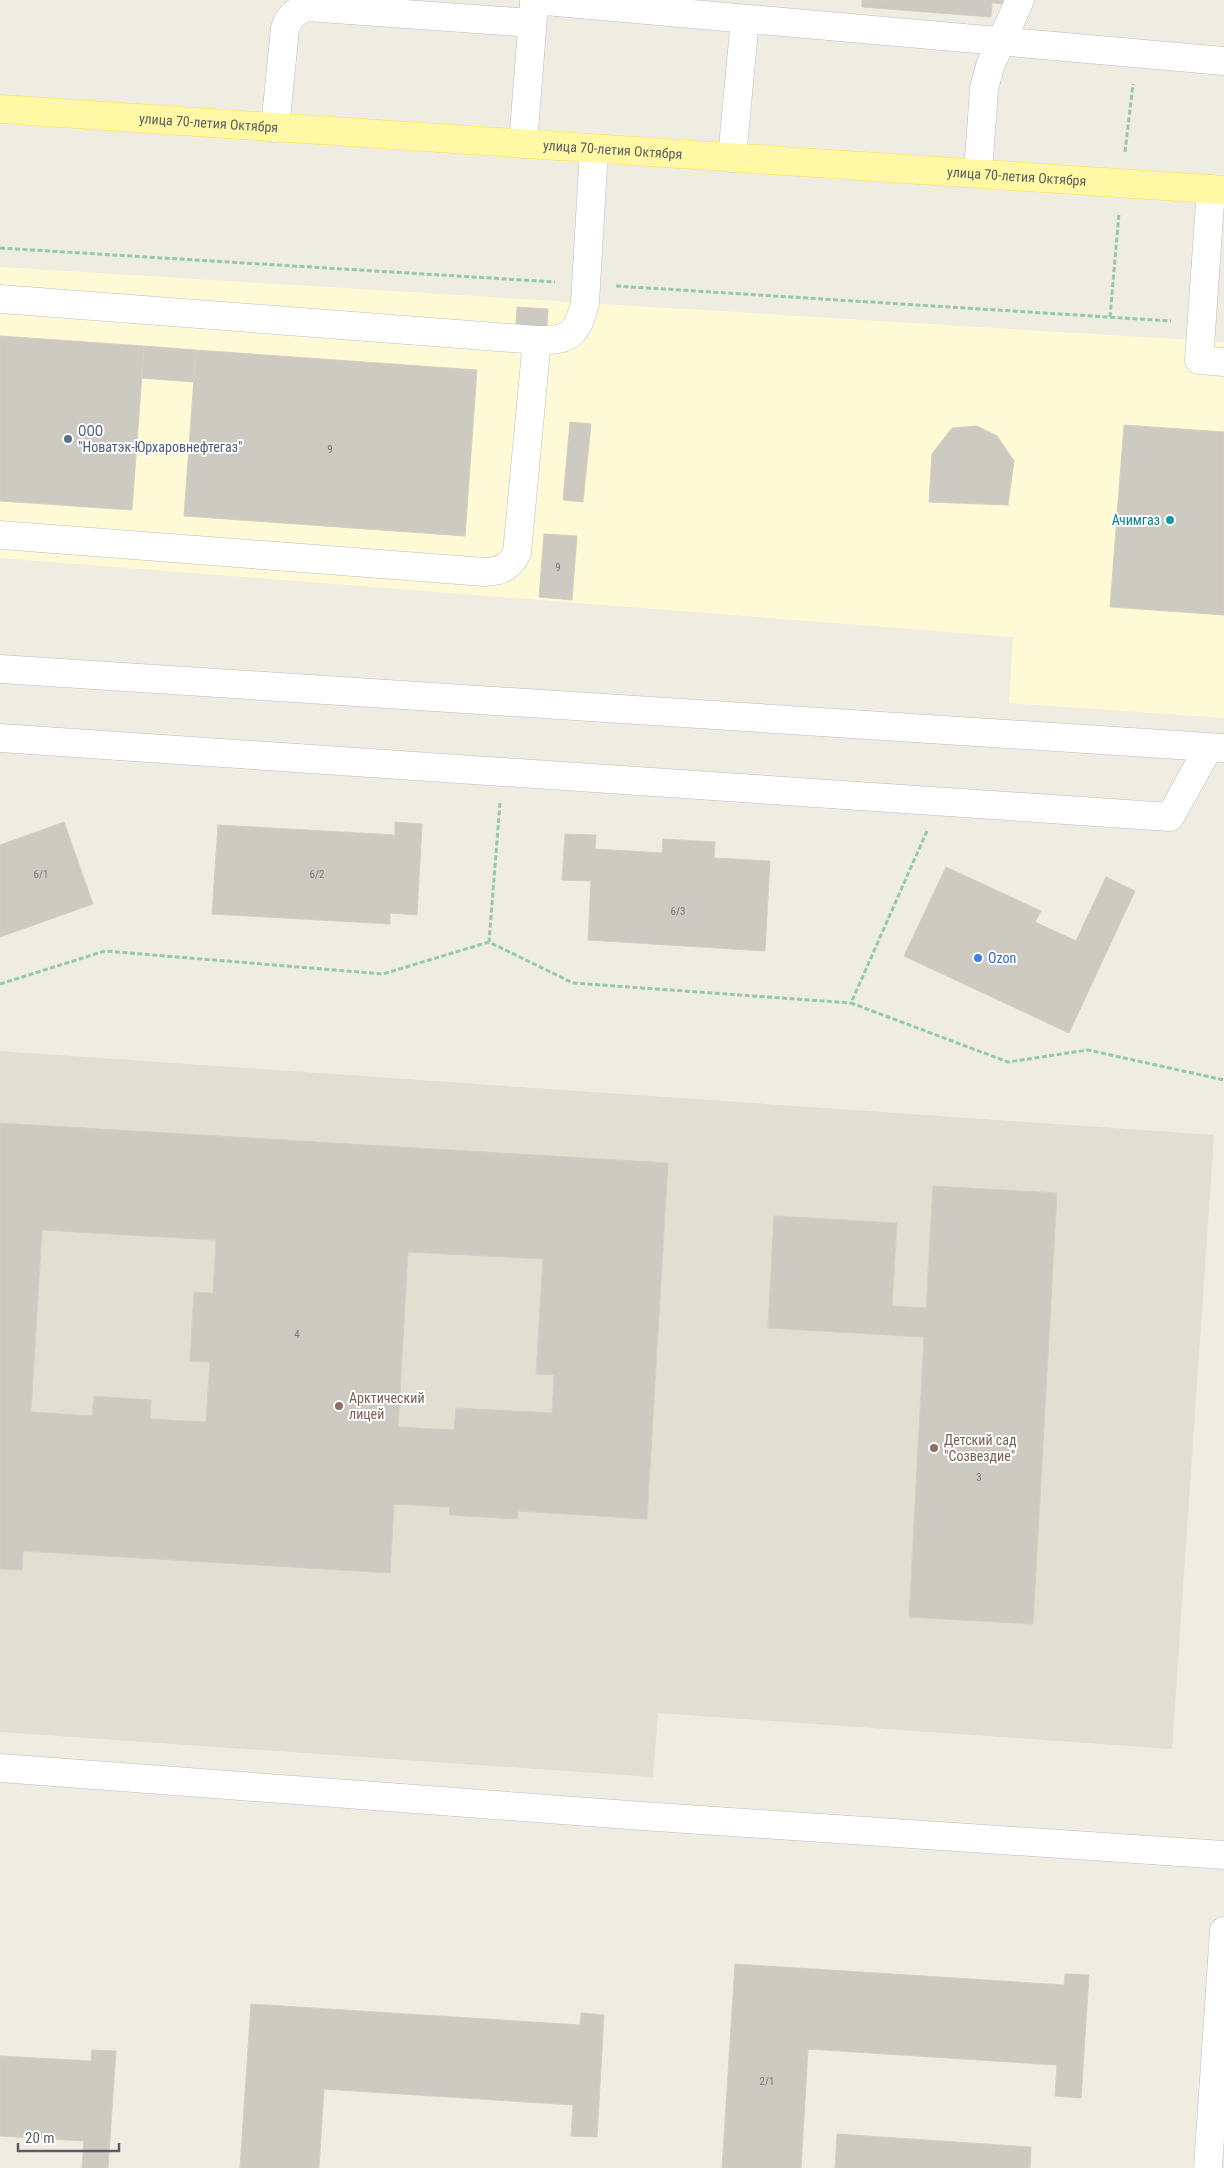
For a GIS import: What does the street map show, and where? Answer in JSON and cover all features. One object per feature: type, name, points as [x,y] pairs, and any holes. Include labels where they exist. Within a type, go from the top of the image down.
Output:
[{"type":"main road","name":"улица 70-летия Октября","points":[[0,109],[1218,189]]},
{"type":"lane","points":[[978,173],[984,89],[990,66],[1020,0]]},
{"type":"lane","points":[[275,128],[285,29],[289,19],[298,10],[307,7],[533,8],[745,19],[1224,61]]},
{"type":"lane","points":[[523,144],[533,8]]},
{"type":"lane","points":[[732,158],[745,19]]},
{"type":"lane","points":[[0,298],[537,340],[558,340],[573,334],[581,320],[585,303],[594,149]]},
{"type":"lane","points":[[1218,189],[1198,360],[1224,362]]},
{"type":"lane","points":[[0,535],[485,572],[499,571],[511,564],[517,553],[537,340]]},
{"type":"lane","points":[[0,669],[1216,747],[1170,817],[0,738]]},
{"type":"lane","points":[[0,1768],[642,1816],[1224,1855]]},
{"type":"lane","points":[[1208,2168],[1221,2027],[1224,1931]]},
{"type":"path","points":[[489,942],[502,772]]},
{"type":"path","points":[[851,1003],[941,801]]},
{"type":"path","points":[[0,984],[105,951],[383,974],[489,942],[572,983],[851,1003],[1008,1062],[1088,1050],[1224,1080]]},
{"type":"shaded area","points":[[0,267],[1224,342],[1224,718],[1009,703],[1013,637],[0,558]]},
{"type":"shaded area","points":[[0,1051],[1214,1135],[1172,1749],[658,1713],[653,1777],[0,1732]]},
{"type":"building","points":[[862,0],[1003,0],[1002,4],[992,3],[991,17],[862,7]]},
{"type":"building","points":[[517,307],[548,309],[547,327],[516,325]]},
{"type":"building","name":"ООО \"Новатэк-Юрхаровнефтегаз\"","points":[[0,336],[144,346],[132,510],[0,501]]},
{"type":"building","points":[[144,346],[196,350],[194,382],[141,378]]},
{"type":"building","points":[[196,350],[477,370],[465,536],[184,516]]},
{"type":"building","points":[[570,422],[591,424],[583,502],[563,500]]},
{"type":"building","name":"Ачимгаз","points":[[1124,425],[1224,432],[1224,615],[1110,607]]},
{"type":"building","points":[[977,426],[997,436],[1014,461],[1008,505],[929,502],[932,454],[952,428]]},
{"type":"building","points":[[544,534],[577,536],[572,600],[539,597]]},
{"type":"building","points":[[64,822],[93,904],[0,937],[0,845]]},
{"type":"building","points":[[395,822],[422,824],[417,915],[390,913],[390,924],[212,914],[218,825],[395,835]]},
{"type":"building","points":[[565,834],[596,835],[595,849],[662,853],[663,839],[715,842],[714,858],[770,861],[765,951],[588,940],[591,881],[562,880]]},
{"type":"building","points":[[946,867],[1041,911],[1035,922],[1076,941],[1106,877],[1135,891],[1069,1033],[904,956]]},
{"type":"building","points":[[0,1123],[668,1163],[647,1519],[518,1511],[517,1519],[449,1515],[450,1507],[394,1504],[390,1573],[23,1551],[22,1570],[0,1569]],"holes":[[[42,1230],[216,1240],[213,1293],[194,1292],[190,1361],[210,1362],[206,1422],[150,1419],[151,1400],[94,1396],[92,1416],[31,1412]],[[408,1252],[543,1259],[536,1374],[554,1375],[552,1413],[456,1408],[454,1430],[398,1427]]]},
{"type":"building","points":[[933,1186],[1057,1193],[1033,1624],[909,1617],[924,1337],[768,1328],[774,1216],[897,1223],[892,1306],[926,1308]]},
{"type":"building","points":[[735,1964],[1064,1985],[1065,1974],[1089,1975],[1081,2098],[1055,2096],[1057,2065],[808,2049],[801,2168],[722,2168]]},
{"type":"building","points":[[251,2004],[580,2025],[581,2013],[604,2015],[597,2137],[571,2136],[573,2105],[324,2089],[319,2168],[240,2168]]},
{"type":"building","points":[[92,2050],[116,2051],[108,2168],[82,2168],[84,2141],[0,2136],[0,2056],[91,2061]]},
{"type":"building","points":[[837,2134],[1031,2147],[1030,2168],[835,2168]]},
{"type":"place","name":"ООО \"Новатэк-Юрхаровнефтегаз\"","points":[[68,439]]},
{"type":"place","name":"Ачимгаз","points":[[1170,520]]},
{"type":"place","name":"Ozon","points":[[978,958]]},
{"type":"place","name":"Арктический лицей","points":[[339,1406]]},
{"type":"place","name":"Детский сад \"Созвездие\"","points":[[934,1448]]}]
